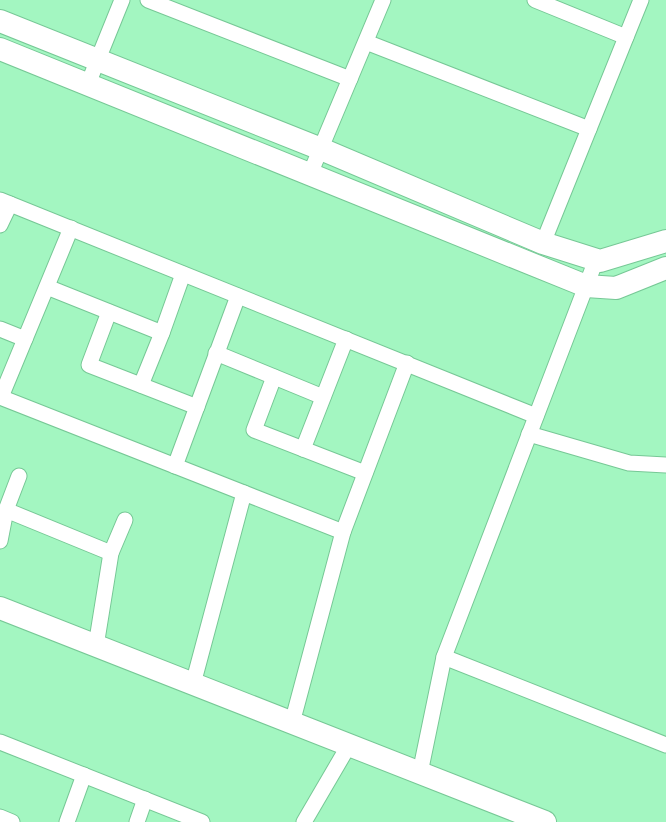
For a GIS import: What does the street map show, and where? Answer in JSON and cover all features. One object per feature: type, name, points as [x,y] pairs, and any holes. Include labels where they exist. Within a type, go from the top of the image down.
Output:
[{"type":"street","points":[[88,84],[122,0]]},
{"type":"street","points":[[148,0],[350,79]]},
{"type":"street","points":[[310,174],[383,0]]},
{"type":"street","points":[[535,0],[626,37]]},
{"type":"street","points":[[543,243],[641,0]]},
{"type":"street","points":[[0,21],[321,149],[543,243],[600,261],[666,242]]},
{"type":"street","points":[[366,42],[589,129]]},
{"type":"street","points":[[0,49],[586,286],[616,288],[666,268]]},
{"type":"street","points":[[0,225],[5,202],[536,416]]},
{"type":"street","points":[[71,228],[1,397],[343,532]]},
{"type":"street","points":[[420,773],[444,657],[596,260]]},
{"type":"street","points":[[141,385],[184,274]]},
{"type":"street","points":[[47,287],[162,333]]},
{"type":"street","points":[[175,466],[238,296]]},
{"type":"street","points":[[109,312],[89,365],[197,407]]},
{"type":"street","points":[[0,329],[25,339]]},
{"type":"street","points":[[303,449],[346,339]]},
{"type":"street","points":[[216,353],[323,397]]},
{"type":"street","points":[[292,723],[343,532],[407,363]]},
{"type":"street","points":[[274,377],[254,430],[365,474]]},
{"type":"street","points":[[529,434],[629,462],[666,465]]},
{"type":"street","points":[[0,541],[6,510],[18,476]]},
{"type":"street","points":[[193,684],[244,493]]},
{"type":"street","points":[[6,510],[111,553]]},
{"type":"street","points":[[96,646],[111,553],[125,520]]},
{"type":"street","points":[[0,608],[545,822]]},
{"type":"street","points":[[444,657],[665,741]]},
{"type":"street","points":[[0,742],[202,822]]},
{"type":"street","points":[[304,822],[349,745]]},
{"type":"street","points":[[67,822],[84,775]]},
{"type":"street","points":[[137,822],[145,799]]},
{"type":"street","points":[[0,818],[12,822]]}]
